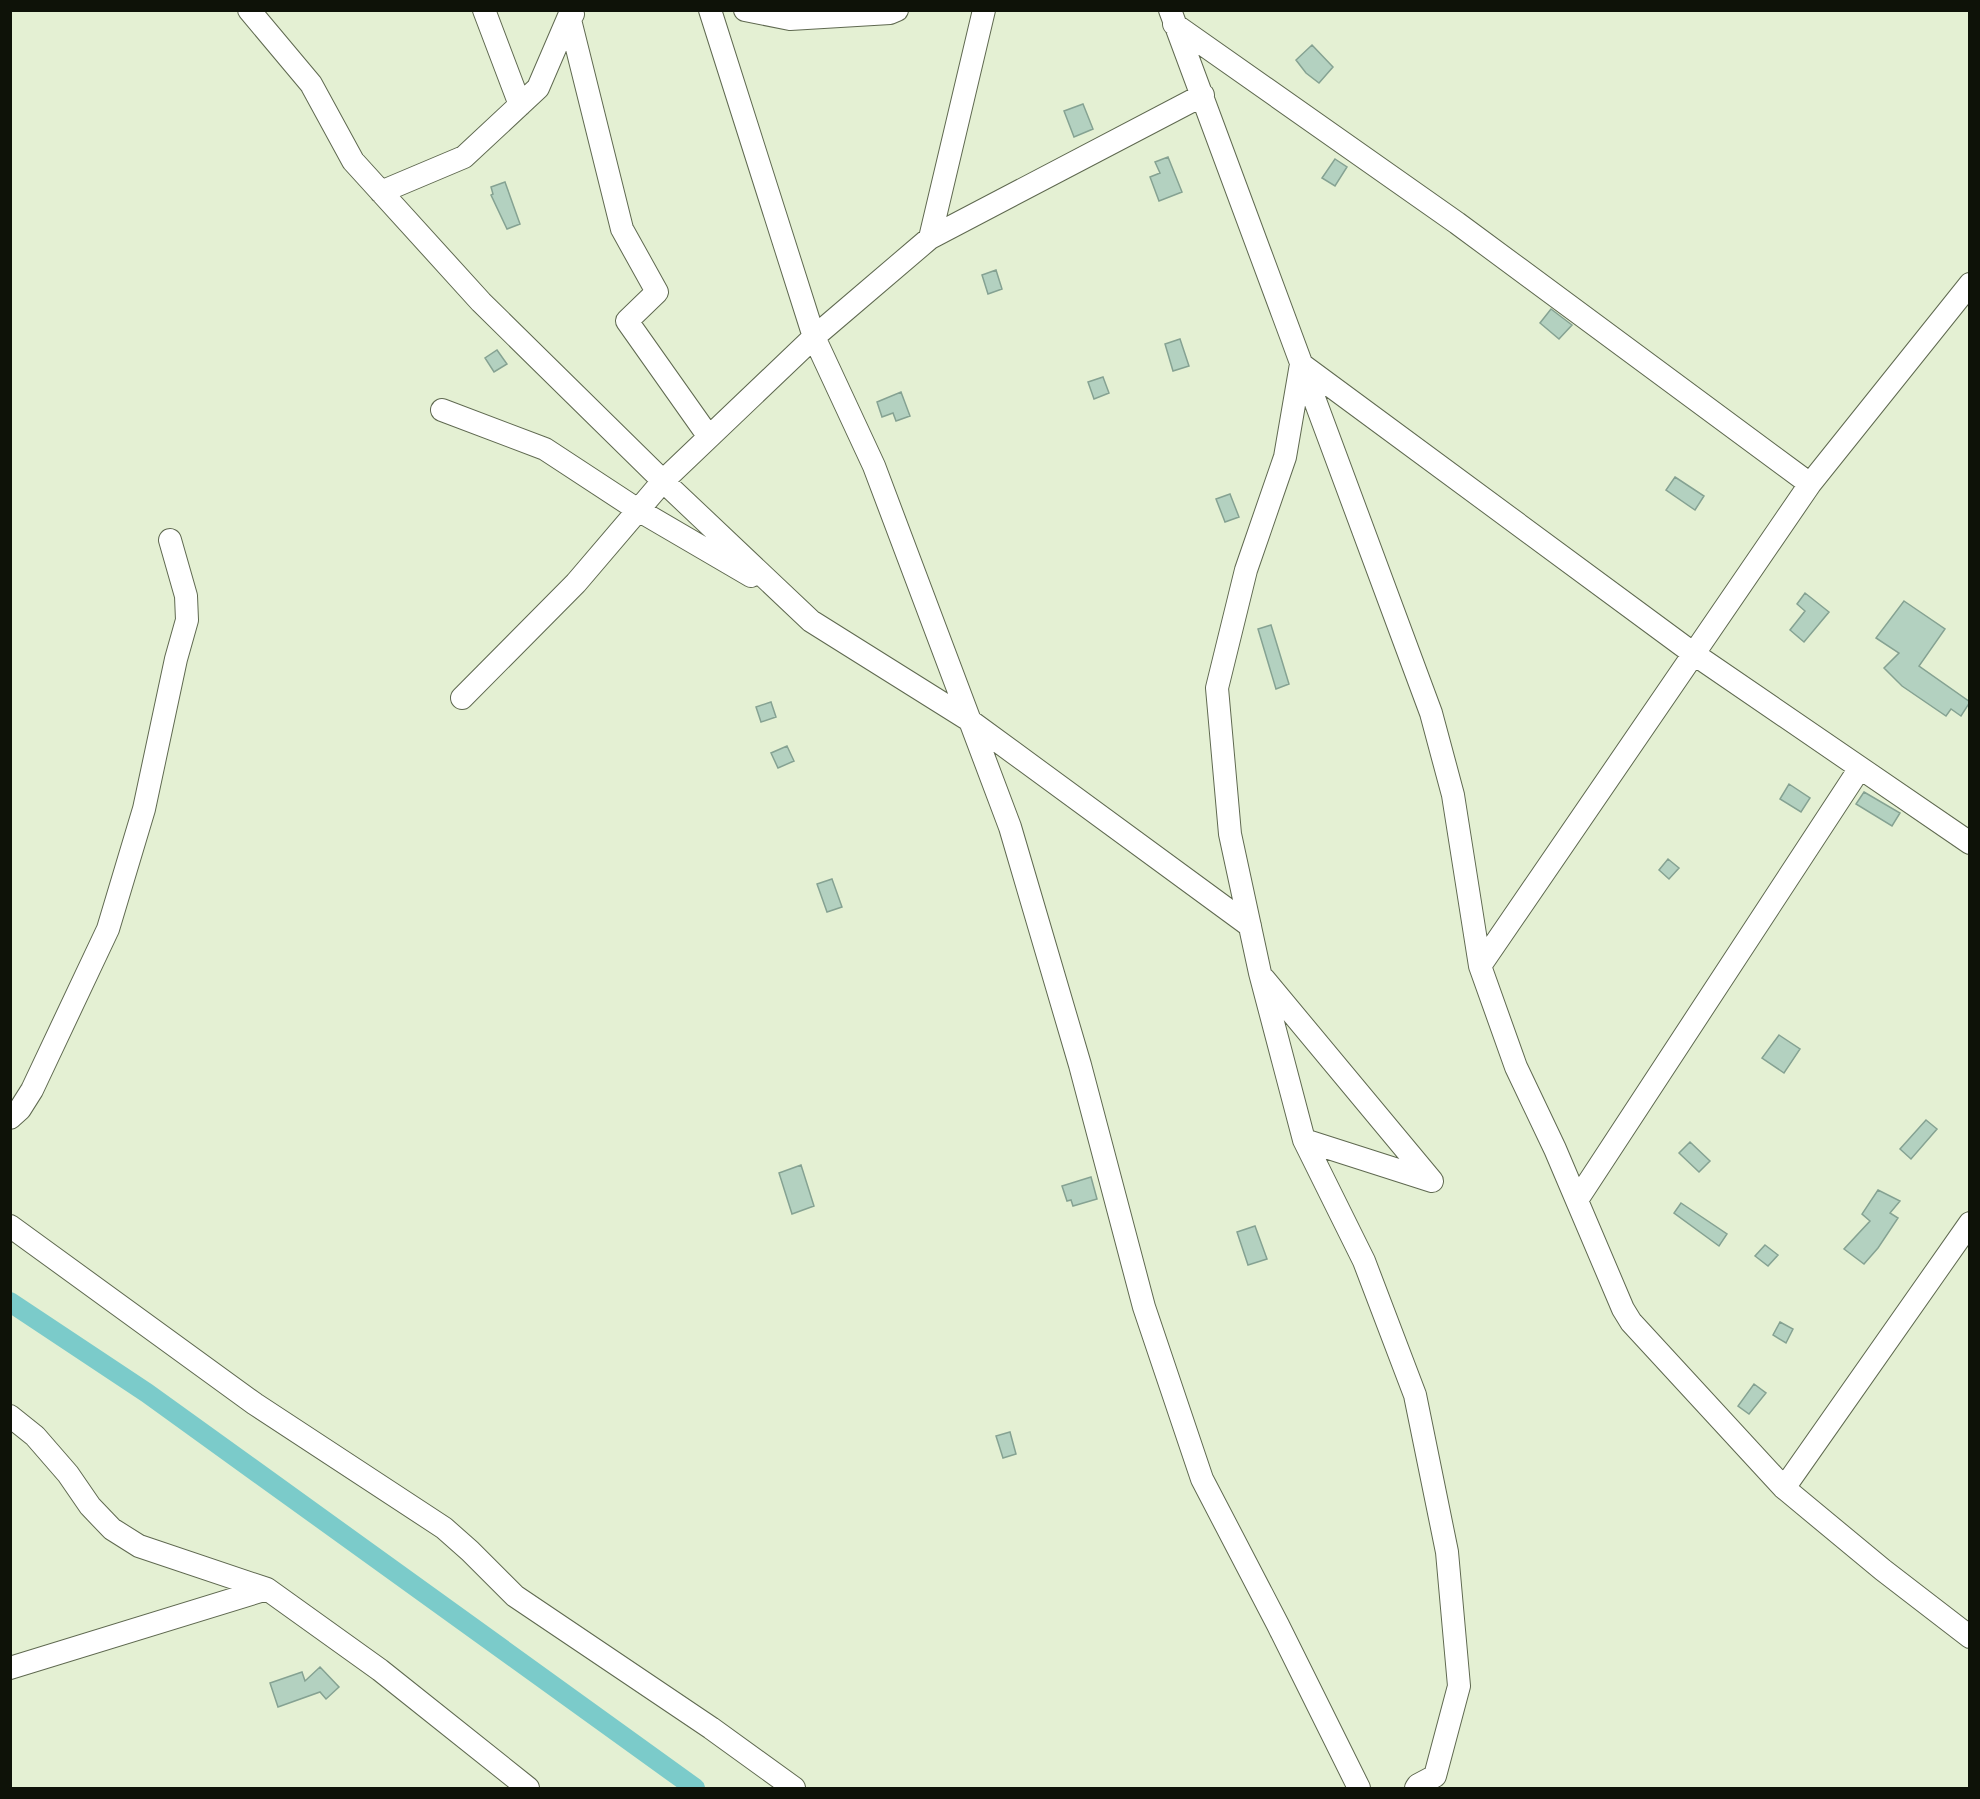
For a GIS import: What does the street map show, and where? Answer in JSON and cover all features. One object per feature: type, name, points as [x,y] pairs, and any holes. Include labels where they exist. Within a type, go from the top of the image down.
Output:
[{"type":"street","points":[[249,10],[310,84],[353,161],[481,302],[663,481],[811,621],[969,720],[1250,926]]},
{"type":"street","points":[[484,10],[520,105]]},
{"type":"street","points":[[710,10],[814,337],[874,466],[1010,828],[1080,1065],[1144,1307],[1202,1479],[1278,1624],[1359,1788]]},
{"type":"street","points":[[745,10],[790,19],[890,13],[897,10]]},
{"type":"street","points":[[930,238],[984,10]]},
{"type":"street","points":[[381,192],[464,157],[538,88],[575,13]]},
{"type":"street","points":[[575,13],[622,229],[657,292],[627,321],[709,436]]},
{"type":"street","points":[[1172,17],[1203,95],[1431,713],[1453,795],[1480,966],[1515,1067],[1577,1200],[1623,1309],[1631,1322],[1784,1488],[1883,1570],[1970,1637]]},
{"type":"street","points":[[1172,17],[1457,223],[1810,484]]},
{"type":"street","points":[[462,698],[576,583],[663,481],[814,337],[930,238],[1203,95]]},
{"type":"street","points":[[1480,966],[1810,484],[1970,284]]},
{"type":"street","points":[[1301,363],[1694,654],[1970,843]]},
{"type":"street","points":[[1301,363],[1285,457],[1246,570],[1216,688],[1230,834],[1260,973],[1304,1140],[1364,1261],[1415,1395],[1447,1552],[1459,1686],[1435,1776],[1416,1788]]},
{"type":"street","points":[[442,410],[545,449],[638,510],[785,596]]},
{"type":"street","points":[[10,1118],[20,1109],[32,1090],[108,929],[144,809],[176,659],[187,620],[186,596],[170,540]]},
{"type":"street","points":[[1577,1200],[1860,768]]},
{"type":"street","points":[[1260,973],[1432,1181],[1304,1140]]},
{"type":"street","points":[[1784,1488],[1970,1223]]},
{"type":"street","points":[[10,1226],[255,1404],[444,1528],[515,1596],[711,1728],[794,1788]]},
{"type":"street","points":[[10,1416],[35,1436],[68,1474],[90,1506],[112,1529],[139,1546],[267,1589],[381,1670],[528,1788]]},
{"type":"street","points":[[10,1668],[267,1589]]},
{"type":"building","points":[[1312,45],[1333,67],[1319,83],[1306,73],[1296,60]]},
{"type":"building","points":[[1083,104],[1093,129],[1074,137],[1064,111]]},
{"type":"building","points":[[1168,157],[1182,192],[1159,201],[1150,177],[1160,173],[1155,162]]},
{"type":"building","points":[[1335,159],[1347,167],[1335,186],[1322,178]]},
{"type":"building","points":[[505,182],[520,224],[507,229],[491,195],[493,194],[491,187]]},
{"type":"building","points":[[996,270],[1002,289],[988,294],[982,275]]},
{"type":"building","points":[[1551,309],[1572,325],[1559,339],[1540,323]]},
{"type":"building","points":[[1180,339],[1189,366],[1173,371],[1165,344]]},
{"type":"building","points":[[497,350],[507,364],[494,372],[485,358]]},
{"type":"building","points":[[1103,377],[1109,393],[1094,399],[1088,382]]},
{"type":"building","points":[[901,392],[910,416],[896,421],[893,413],[882,417],[877,402]]},
{"type":"building","points":[[1675,477],[1704,496],[1695,510],[1666,490]]},
{"type":"building","points":[[1230,494],[1239,517],[1225,522],[1216,499]]},
{"type":"building","points":[[1805,593],[1829,612],[1804,642],[1790,630],[1805,611],[1797,604]]},
{"type":"building","points":[[1904,601],[1945,629],[1919,666],[1970,702],[1961,716],[1951,709],[1946,716],[1902,686],[1884,668],[1899,653],[1876,638]]},
{"type":"building","points":[[1271,625],[1289,684],[1276,689],[1258,629]]},
{"type":"building","points":[[771,702],[776,717],[761,722],[756,707]]},
{"type":"building","points":[[787,746],[794,761],[778,768],[771,753]]},
{"type":"building","points":[[1789,784],[1810,798],[1801,812],[1780,799]]},
{"type":"building","points":[[1864,792],[1900,813],[1892,826],[1856,804]]},
{"type":"building","points":[[1668,859],[1679,868],[1669,879],[1659,870]]},
{"type":"building","points":[[832,879],[842,907],[827,912],[817,884]]},
{"type":"building","points":[[1779,1035],[1800,1049],[1784,1073],[1762,1058]]},
{"type":"building","points":[[1926,1120],[1937,1129],[1911,1159],[1900,1149]]},
{"type":"building","points":[[1690,1142],[1710,1161],[1699,1172],[1679,1153]]},
{"type":"building","points":[[801,1165],[814,1206],[792,1214],[779,1173]]},
{"type":"building","points":[[1091,1177],[1097,1199],[1073,1206],[1071,1200],[1067,1201],[1062,1186]]},
{"type":"building","points":[[1878,1190],[1900,1201],[1890,1213],[1898,1218],[1864,1264],[1844,1249],[1870,1221],[1862,1214]]},
{"type":"building","points":[[1681,1203],[1727,1234],[1719,1246],[1674,1213]]},
{"type":"building","points":[[1255,1226],[1267,1259],[1248,1265],[1237,1232]]},
{"type":"building","points":[[1765,1245],[1778,1255],[1768,1266],[1755,1256]]},
{"type":"building","points":[[1780,1322],[1793,1329],[1786,1343],[1773,1335]]},
{"type":"building","points":[[1754,1384],[1766,1393],[1749,1414],[1738,1406]]},
{"type":"building","points":[[1010,1432],[1016,1454],[1003,1458],[996,1436]]},
{"type":"building","points":[[320,1667],[339,1687],[326,1699],[320,1692],[278,1707],[270,1683],[302,1672],[305,1681]]},
{"type":"waterway","points":[[10,1302],[147,1393],[695,1788]]}]
